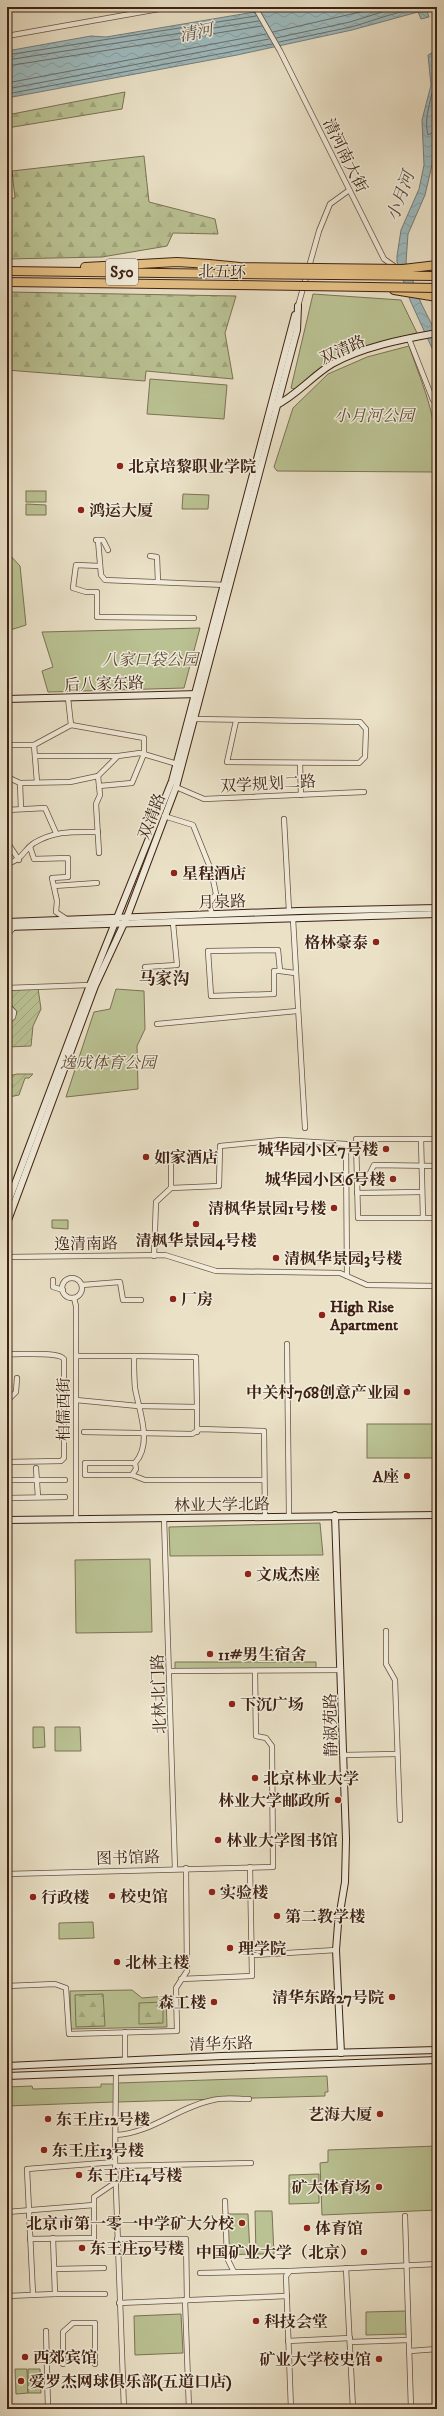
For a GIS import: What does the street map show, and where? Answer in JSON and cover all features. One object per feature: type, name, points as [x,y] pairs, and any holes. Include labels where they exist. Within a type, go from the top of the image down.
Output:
[{"type":"highway","points":[[9,271],[177,262],[240,267],[396,269],[437,265]]},
{"type":"highway","name":"北五环","points":[[9,271],[437,276]]},
{"type":"highway","name":"北五环","points":[[7,282],[437,288]]},
{"type":"highway","points":[[376,287],[437,297]]},
{"type":"main road","points":[[277,405],[297,330],[298,306]]},
{"type":"main road","points":[[270,408],[298,306]]},
{"type":"main road","name":"双清路","points":[[7,1223],[95,986],[127,917],[176,787],[194,719],[198,693],[223,584],[270,408],[293,396],[333,364],[355,354],[437,333]]},
{"type":"main road","name":"双清路","points":[[7,1205],[113,925],[164,803],[177,764],[229,587],[277,405]]},
{"type":"main road","name":"后八家东路","points":[[7,699],[198,693]]},
{"type":"main road","name":"月泉路","points":[[7,922],[290,911],[437,908]]},
{"type":"main road","name":"月泉路","points":[[7,927],[113,925],[437,914]]},
{"type":"main road","name":"静淑苑路","points":[[334,2064],[338,2053],[336,1950],[338,1924],[345,1882],[344,1755],[341,1670],[337,1616],[335,1515]]},
{"type":"main road","name":"林业大学北路","points":[[7,1520],[437,1515]]},
{"type":"main road","name":"清华东路","points":[[7,2066],[348,2052],[437,2050]]},
{"type":"main road","points":[[348,2052],[349,2063]]},
{"type":"main road","name":"清华东路","points":[[7,2076],[437,2060]]},
{"type":"street","points":[[7,36],[170,7]]},
{"type":"street","name":"清河南大街","points":[[256,8],[280,51],[348,190],[384,259],[394,266]]},
{"type":"street","points":[[298,306],[319,231],[330,204],[348,190]]},
{"type":"street","points":[[409,339],[433,400]]},
{"type":"street","points":[[108,550],[103,540],[97,540],[101,575],[105,580],[223,584],[229,587]]},
{"type":"street","points":[[150,556],[157,557],[158,582]]},
{"type":"street","points":[[100,566],[76,565],[74,570],[74,588],[86,592],[97,592],[97,617],[194,618]]},
{"type":"street","points":[[68,698],[71,725]]},
{"type":"street","points":[[194,719],[236,721],[360,722],[366,729],[365,757],[359,763],[227,762],[236,721]]},
{"type":"street","points":[[7,745],[34,745],[71,725],[144,738],[144,754],[132,783],[99,786]]},
{"type":"street","points":[[34,745],[37,782]]},
{"type":"street","points":[[35,756],[118,756],[144,754],[177,764]]},
{"type":"street","points":[[7,777],[20,783],[70,782],[98,776],[118,756]]},
{"type":"street","points":[[300,763],[301,795]]},
{"type":"street","points":[[98,776],[100,795],[96,804],[99,853]]},
{"type":"street","points":[[20,783],[21,809]]},
{"type":"street","name":"双学规划二路","points":[[176,787],[204,799],[364,792]]},
{"type":"street","points":[[7,810],[45,808],[56,833]]},
{"type":"street","points":[[164,816],[192,825],[211,870],[216,894],[209,904],[212,914]]},
{"type":"street","points":[[284,819],[290,911]]},
{"type":"street","points":[[7,864],[18,860],[30,847],[56,833],[98,832]]},
{"type":"street","points":[[7,842],[18,860]]},
{"type":"street","points":[[30,847],[34,859],[68,858],[68,877],[52,878],[57,901],[56,912],[68,920]]},
{"type":"street","points":[[54,886],[97,883]]},
{"type":"street","points":[[293,919],[297,1011],[305,1128]]},
{"type":"street","points":[[145,967],[177,965],[173,923]]},
{"type":"street","points":[[7,974],[7,935],[14,927]]},
{"type":"street","points":[[280,971],[278,950],[208,951],[211,996],[274,994],[274,971],[295,973]]},
{"type":"street","points":[[7,985],[7,1007],[14,1012],[14,1016],[7,1021]]},
{"type":"street","points":[[7,988],[90,985]]},
{"type":"street","points":[[157,1024],[297,1011]]},
{"type":"street","points":[[437,1139],[356,1139],[358,1218],[437,1218]]},
{"type":"street","points":[[421,1139],[423,1218]]},
{"type":"street","points":[[154,1256],[156,1202],[172,1188],[219,1186],[220,1146],[281,1140],[346,1144],[347,1276],[367,1285],[437,1286]]},
{"type":"street","points":[[171,1159],[172,1188]]},
{"type":"street","points":[[357,1179],[367,1179],[374,1165],[437,1166]]},
{"type":"street","points":[[357,1193],[422,1192]]},
{"type":"street","name":"逸清南路","points":[[7,1257],[154,1256],[165,1254],[216,1271],[340,1273],[347,1276]]},
{"type":"street","points":[[52,1280],[53,1287],[62,1290],[65,1295],[74,1298],[82,1291],[82,1285],[78,1280],[71,1278],[65,1281],[62,1290]]},
{"type":"street","points":[[82,1285],[120,1282],[123,1300],[140,1300]]},
{"type":"street","name":"柏儒西街","points":[[74,1298],[76,1356],[76,1520]]},
{"type":"street","points":[[287,1344],[289,1516]]},
{"type":"street","points":[[7,1354],[61,1355],[64,1359],[64,1458],[62,1461],[7,1462]]},
{"type":"street","points":[[76,1356],[196,1357],[197,1432]]},
{"type":"street","points":[[132,1475],[136,1469],[135,1463],[142,1450],[144,1433],[135,1385],[134,1356]]},
{"type":"street","points":[[7,1401],[16,1392],[17,1378]]},
{"type":"street","points":[[76,1400],[138,1406],[197,1407]]},
{"type":"street","points":[[84,1432],[192,1434],[200,1429],[264,1431],[265,1516]]},
{"type":"street","points":[[135,1463],[85,1463],[85,1475],[132,1475],[145,1480],[264,1480]]},
{"type":"street","points":[[36,1468],[38,1497]]},
{"type":"street","points":[[7,1480],[64,1480]]},
{"type":"street","points":[[7,1498],[65,1497]]},
{"type":"street","name":"北林北门路","points":[[164,1518],[170,1671],[175,1869]]},
{"type":"street","points":[[386,1631],[386,1664],[395,1680],[396,1754],[400,1820]]},
{"type":"street","points":[[170,1671],[341,1670]]},
{"type":"street","name":"图书馆路","points":[[7,1874],[186,1868],[274,1867],[272,1746],[266,1738],[256,1736],[255,1671]]},
{"type":"street","points":[[344,1755],[396,1754]]},
{"type":"street","points":[[181,1979],[252,1976],[250,1867]]},
{"type":"street","points":[[7,1986],[55,1984],[66,1988],[69,2034],[177,2031],[176,1988],[187,1971],[186,1868]]},
{"type":"street","points":[[252,1955],[336,1950]]},
{"type":"street","points":[[124,2032],[125,2061]]},
{"type":"street","points":[[116,2072],[116,2182],[119,2303],[124,2409]]},
{"type":"street","points":[[116,2135],[144,2130],[199,2104],[214,2099],[249,2098]]},
{"type":"street","points":[[33,2295],[27,2169],[116,2164],[251,2163]]},
{"type":"street","points":[[30,2239],[94,2238],[94,2197],[116,2182]]},
{"type":"street","points":[[225,2201],[227,2258],[234,2272]]},
{"type":"street","points":[[7,2212],[94,2205]]},
{"type":"street","points":[[405,2216],[411,2409]]},
{"type":"street","points":[[52,2238],[55,2294]]},
{"type":"street","points":[[118,2239],[186,2239],[189,2409]]},
{"type":"street","points":[[200,2273],[290,2271],[437,2264]]},
{"type":"street","points":[[54,2269],[104,2268]]},
{"type":"street","points":[[346,2268],[353,2409]]},
{"type":"street","points":[[290,2271],[286,2276],[290,2409]]},
{"type":"street","points":[[7,2296],[105,2294]]},
{"type":"street","points":[[119,2303],[287,2296]]},
{"type":"street","points":[[63,2364],[63,2332],[73,2323],[95,2323],[95,2364]]},
{"type":"street","points":[[46,2331],[48,2409]]},
{"type":"street","points":[[288,2341],[409,2340]]},
{"type":"street","points":[[410,2351],[437,2349]]},
{"type":"green space","points":[[125,92],[122,109],[7,128],[7,115]]},
{"type":"green space","points":[[144,156],[149,202],[215,219],[218,234],[173,233],[167,246],[102,257],[7,259],[7,199],[15,198],[12,171]]},
{"type":"green space","points":[[7,292],[236,296],[225,333],[233,379],[146,371],[145,381],[7,370]]},
{"type":"green space","points":[[313,294],[401,300],[417,333],[350,351],[328,363],[297,390],[291,388]]},
{"type":"green space","name":"小月河公园","points":[[409,346],[426,393],[433,423],[435,455],[433,472],[277,471],[274,467],[293,408],[328,374],[367,357]]},
{"type":"green space","points":[[150,379],[227,385],[224,419],[147,414]]},
{"type":"green space","points":[[26,491],[46,491],[46,502],[26,502]]},
{"type":"green space","points":[[183,494],[209,495],[208,509],[182,509]]},
{"type":"green space","points":[[26,504],[46,505],[46,515],[26,515]]},
{"type":"green space","points":[[7,552],[20,566],[26,625],[7,631]]},
{"type":"green space","name":"八家口袋公园","points":[[200,628],[184,688],[48,692],[42,671],[53,667],[42,632]]},
{"type":"green space","points":[[38,988],[41,1009],[33,1026],[31,1046],[7,1047],[7,1025],[15,1017],[17,1012],[9,1002],[10,989]]},
{"type":"green space","name":"逸成体育公园","points":[[116,989],[144,991],[145,1029],[137,1046],[138,1089],[66,1097],[94,1012],[110,1009]]},
{"type":"green space","points":[[17,1074],[33,1074],[29,1078],[25,1078],[19,1095],[9,1097],[12,1085],[9,1076]]},
{"type":"green space","points":[[52,1220],[68,1220],[68,1229],[52,1228]]},
{"type":"green space","points":[[367,1424],[437,1424],[437,1458],[367,1458]]},
{"type":"green space","points":[[320,1523],[323,1555],[170,1556],[169,1527]]},
{"type":"green space","points":[[150,1559],[152,1632],[76,1633],[75,1560]]},
{"type":"green space","points":[[175,1662],[316,1662],[316,1670],[175,1669]]},
{"type":"green space","points":[[33,1727],[44,1727],[45,1747],[33,1748]]},
{"type":"green space","points":[[55,1727],[80,1727],[81,1751],[55,1751]]},
{"type":"green space","points":[[93,1922],[94,1938],[59,1939],[59,1923]]},
{"type":"green space","points":[[132,1990],[142,1998],[166,1996],[167,2027],[71,2029],[70,1991]]},
{"type":"green space","points":[[103,1994],[105,2026],[76,2027],[75,1995]]},
{"type":"green space","points":[[163,2002],[163,2023],[139,2024],[139,2003]]},
{"type":"green space","points":[[327,2076],[328,2092],[325,2092],[325,2096],[117,2102],[118,2083]]},
{"type":"green space","points":[[101,2084],[114,2084],[114,2102],[7,2106],[7,2087],[32,2086],[33,2089],[101,2087]]},
{"type":"green space","name":"矿大体育场","points":[[437,2146],[437,2210],[322,2215],[320,2163],[328,2162],[328,2150]]},
{"type":"green space","points":[[319,2174],[319,2203],[289,2204],[289,2175]]},
{"type":"green space","points":[[255,2211],[272,2211],[274,2254],[256,2254]]},
{"type":"green space","points":[[227,2214],[248,2214],[250,2254],[228,2255]]},
{"type":"green space","points":[[406,2311],[407,2334],[366,2335],[366,2312]]},
{"type":"green space","points":[[181,2314],[183,2353],[135,2355],[134,2316]]},
{"type":"green space","name":"爱罗杰网球俱乐部(五道口店)","points":[[15,2369],[27,2369],[28,2393],[16,2394]]},
{"type":"green space","name":"爱罗杰网球俱乐部(五道口店)","points":[[28,2369],[40,2369],[41,2393],[28,2393]]},
{"type":"water","name":"清河","points":[[284,7],[437,7],[437,9],[427,11],[429,17],[421,19],[418,12],[352,30],[237,55],[7,98],[7,51],[91,36],[106,37]]},
{"type":"water","points":[[432,53],[436,61],[437,130],[434,137],[432,165],[425,195],[408,234],[406,262],[421,303],[437,335],[437,359],[410,300],[397,262],[401,230],[419,189],[424,165],[422,120],[431,85],[428,55]]},
{"type":"place","name":"北京培黎职业学院","points":[[120,466]]},
{"type":"place","name":"鸿运大厦","points":[[81,510]]},
{"type":"place","name":"星程酒店","points":[[174,873]]},
{"type":"place","name":"格林豪泰","points":[[376,942]]},
{"type":"place","name":"城华园小区7号楼","points":[[386,1149]]},
{"type":"place","name":"如家酒店","points":[[146,1157]]},
{"type":"place","name":"城华园小区6号楼","points":[[393,1179]]},
{"type":"place","name":"清枫华景园1号楼","points":[[334,1208]]},
{"type":"place","name":"清枫华景园4号楼","points":[[196,1224]]},
{"type":"place","name":"清枫华景园3号楼","points":[[276,1258]]},
{"type":"place","name":"厂房","points":[[173,1299]]},
{"type":"place","name":"High Rise Apartment","points":[[322,1315]]},
{"type":"place","name":"中关村768创意产业园","points":[[407,1392]]},
{"type":"place","name":"A座","points":[[407,1476]]},
{"type":"place","name":"文成杰座","points":[[248,1574]]},
{"type":"place","name":"11#男生宿舍","points":[[210,1654]]},
{"type":"place","name":"下沉广场","points":[[232,1704]]},
{"type":"place","name":"北京林业大学","points":[[255,1778]]},
{"type":"place","name":"林业大学邮政所","points":[[338,1800]]},
{"type":"place","name":"林业大学图书馆","points":[[218,1840]]},
{"type":"place","name":"实验楼","points":[[212,1892]]},
{"type":"place","name":"校史馆","points":[[112,1896]]},
{"type":"place","name":"行政楼","points":[[33,1897]]},
{"type":"place","name":"第二教学楼","points":[[277,1916]]},
{"type":"place","name":"理学院","points":[[230,1948]]},
{"type":"place","name":"北林主楼","points":[[117,1962]]},
{"type":"place","name":"清华东路27号院","points":[[392,1997]]},
{"type":"place","name":"森工楼","points":[[214,2002]]},
{"type":"place","name":"艺海大厦","points":[[380,2114]]},
{"type":"place","name":"东王庄12号楼","points":[[48,2119]]},
{"type":"place","name":"东王庄13号楼","points":[[44,2150]]},
{"type":"place","name":"东王庄14号楼","points":[[79,2175]]},
{"type":"place","name":"矿大体育场","points":[[379,2187]]},
{"type":"place","name":"北京市第一零一中学矿大分校","points":[[242,2223]]},
{"type":"place","name":"体育馆","points":[[307,2228]]},
{"type":"place","name":"东王庄19号楼","points":[[82,2248]]},
{"type":"place","name":"中国矿业大学（北京）","points":[[364,2252]]},
{"type":"place","name":"科技会堂","points":[[256,2321]]},
{"type":"place","name":"西郊宾馆","points":[[25,2357]]},
{"type":"place","name":"矿业大学校史馆","points":[[379,2359]]},
{"type":"place","name":"爱罗杰网球俱乐部(五道口店)","points":[[21,2381]]},
{"type":"district","name":"马家沟","points":[[164,978]]},
{"type":"water label","name":"小月河","points":[[400,196]]}]
